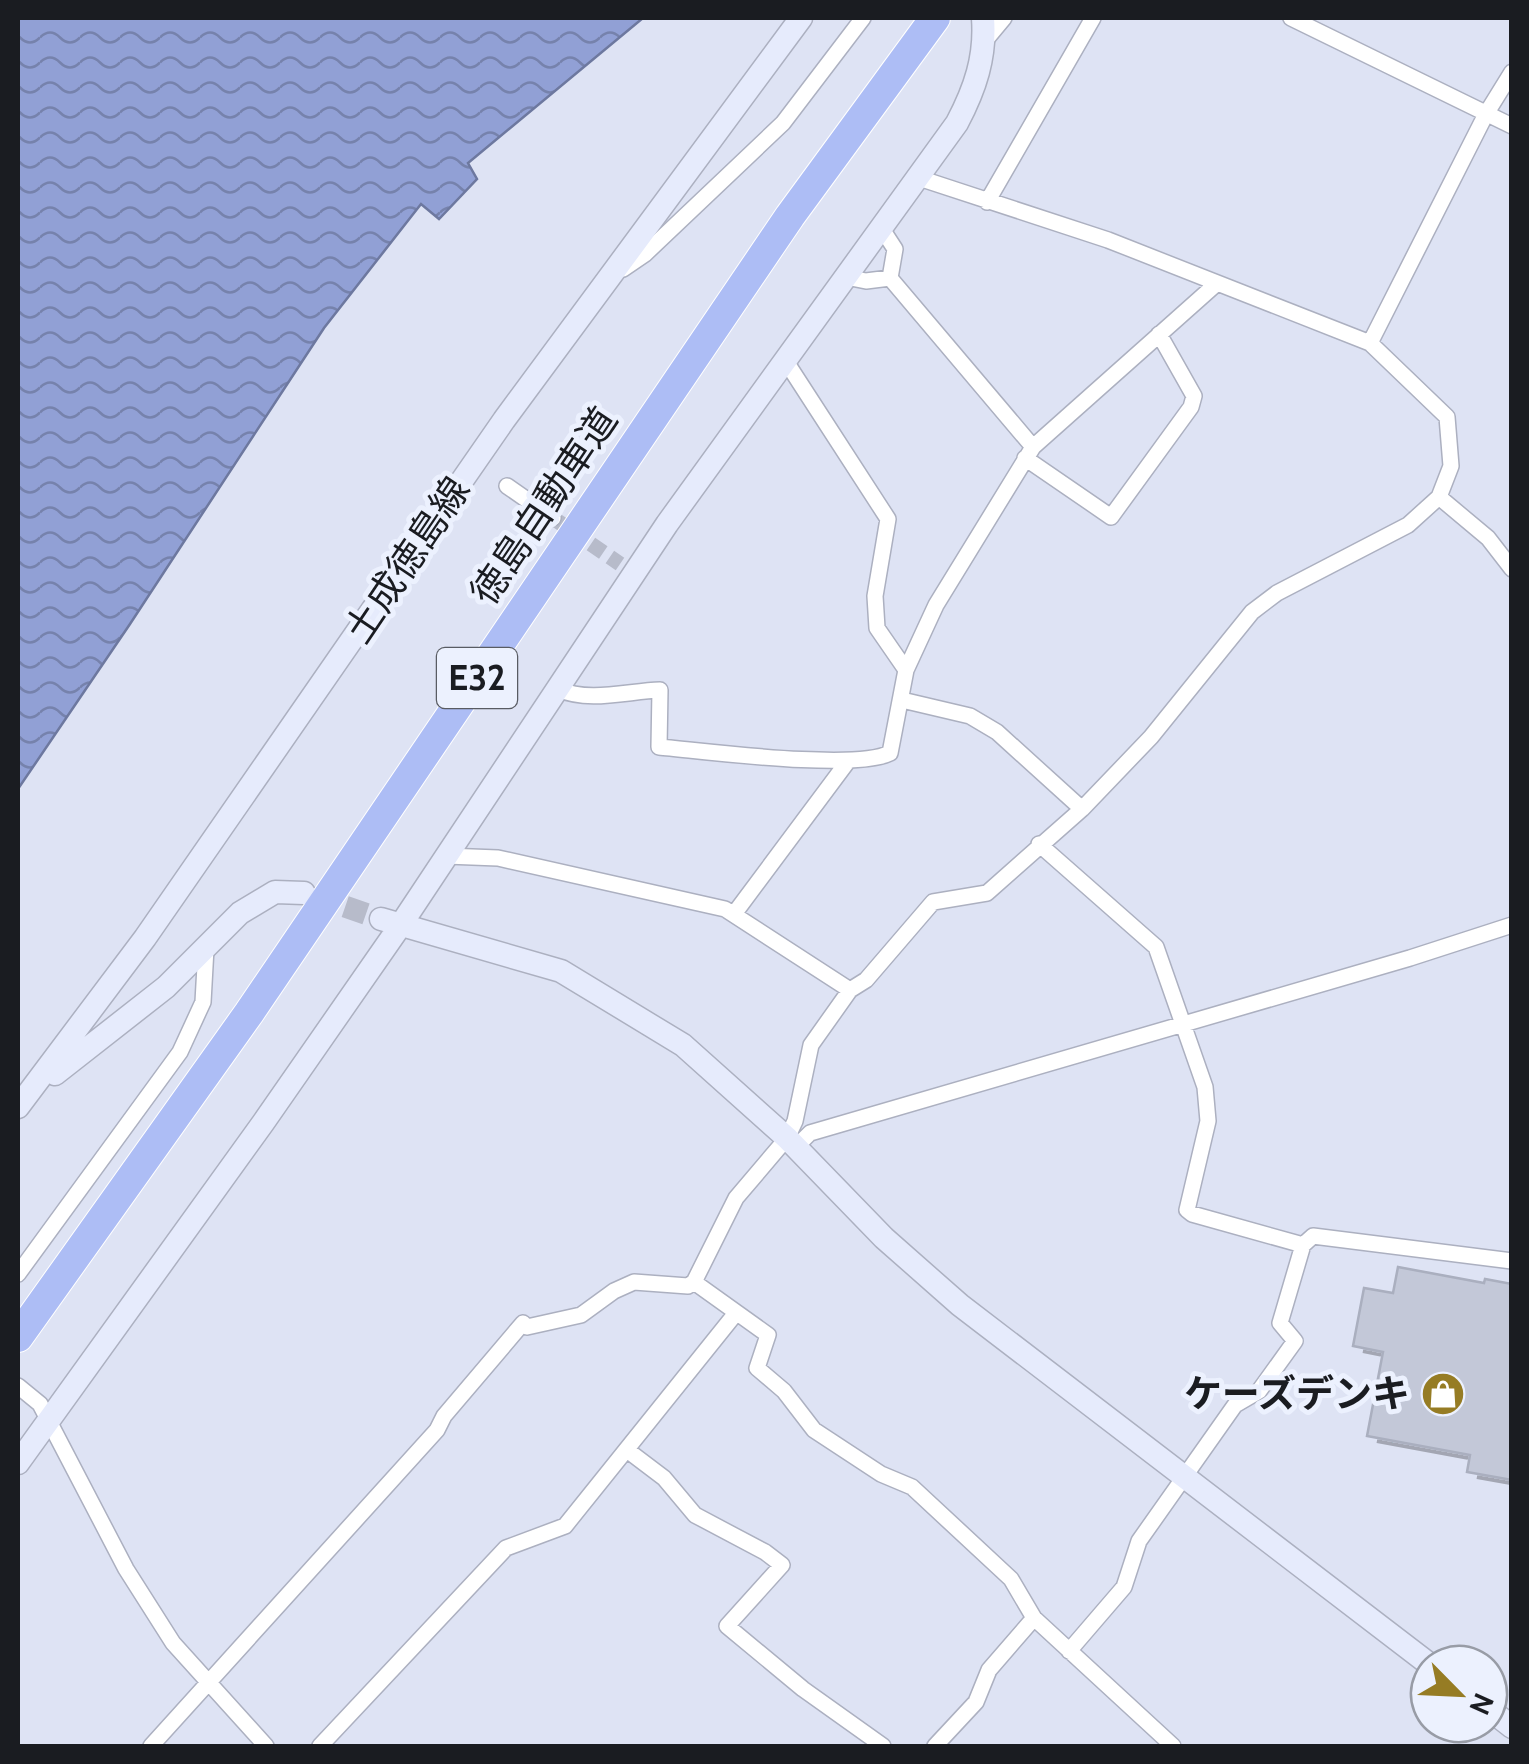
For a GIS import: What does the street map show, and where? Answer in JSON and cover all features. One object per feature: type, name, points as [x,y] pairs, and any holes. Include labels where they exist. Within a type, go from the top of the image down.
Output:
[{"type":"highway","name":"徳島自動車道","points":[[18,1336],[292,950],[780,230],[935,18]]},
{"type":"street","name":"土成徳島線","points":[[18,1108],[146,938],[420,538],[801,18]]},
{"type":"street","points":[[611,276],[645,254],[783,123],[863,18]]},
{"type":"street","points":[[18,1462],[391,922],[446,856],[558,689],[627,568],[920,178],[976,84],[983,18]]},
{"type":"street","points":[[983,44],[1004,18]]},
{"type":"street","points":[[987,202],[1093,18]]},
{"type":"street","points":[[1291,18],[1512,126]]},
{"type":"street","points":[[1370,343],[1486,114],[1512,72]]},
{"type":"street","points":[[792,1142],[811,1045],[850,990],[866,980],[933,902],[986,894],[1082,809],[1151,736],[1252,612],[1277,593],[1408,525],[1440,497],[1451,466],[1446,417],[1370,343],[1108,240],[920,178]]},
{"type":"street","points":[[882,229],[895,249],[890,278],[1029,452],[1112,517],[1191,407],[1194,396],[1159,334]]},
{"type":"street","points":[[846,277],[866,281],[890,278]]},
{"type":"street","points":[[558,689],[568,694],[612,695],[620,691],[660,690],[659,747],[848,760],[890,753],[906,670],[951,579],[1029,452],[1215,284]]},
{"type":"street","points":[[785,360],[888,519],[875,596],[877,628],[906,670]]},
{"type":"street","points":[[507,486],[552,518]]},
{"type":"street","points":[[1440,497],[1488,538],[1512,569]]},
{"type":"street","points":[[902,700],[970,716],[984,724],[1082,809]]},
{"type":"street","points":[[734,914],[848,760]]},
{"type":"street","points":[[1040,844],[1156,947],[1205,1088],[1208,1121],[1187,1210],[1304,1245]]},
{"type":"street","points":[[446,856],[498,858],[699,902],[734,914],[850,990]]},
{"type":"street","points":[[18,1108],[69,1062],[166,987],[240,913],[275,892],[304,893]]},
{"type":"street","points":[[391,922],[561,971],[682,1045],[792,1142],[922,1274],[1409,1649]]},
{"type":"street","points":[[152,1746],[437,1430],[444,1416],[523,1323],[528,1327],[582,1315],[634,1282],[688,1286],[694,1282],[736,1198],[792,1142],[810,1133],[1512,925]]},
{"type":"street","points":[[18,1274],[180,1052],[204,1002],[206,948]]},
{"type":"street","points":[[1069,1651],[1124,1587],[1138,1541],[1235,1404],[1259,1391],[1295,1341],[1280,1323],[1304,1245],[1312,1236],[1512,1261]]},
{"type":"street","points":[[694,1282],[768,1334],[757,1368],[784,1391],[814,1430],[846,1453],[912,1487],[1012,1579],[1034,1618],[1173,1746]]},
{"type":"street","points":[[320,1746],[506,1548],[565,1526],[736,1313]]},
{"type":"street","points":[[18,1386],[40,1404],[126,1568],[173,1643],[266,1746]]},
{"type":"street","points":[[627,1450],[664,1478],[695,1515],[782,1565],[727,1626],[803,1689],[883,1746]]},
{"type":"street","points":[[935,1746],[976,1702],[989,1670],[1034,1618]]},
{"type":"water","points":[[18,18],[643,18],[468,163],[477,179],[439,219],[421,204],[324,328],[18,789]]},
{"type":"building","name":"ケーズデンキ","points":[[1398,1267],[1484,1283],[1485,1279],[1512,1284],[1512,1480],[1467,1472],[1470,1455],[1367,1436],[1383,1352],[1353,1346],[1364,1288],[1393,1293]]},
{"type":"tunnel","points":[[553,518],[620,564]]},
{"type":"tunnel","points":[[314,896],[381,919]]},
{"type":"place","name":"ケーズデンキ","points":[[1443,1394]]}]
